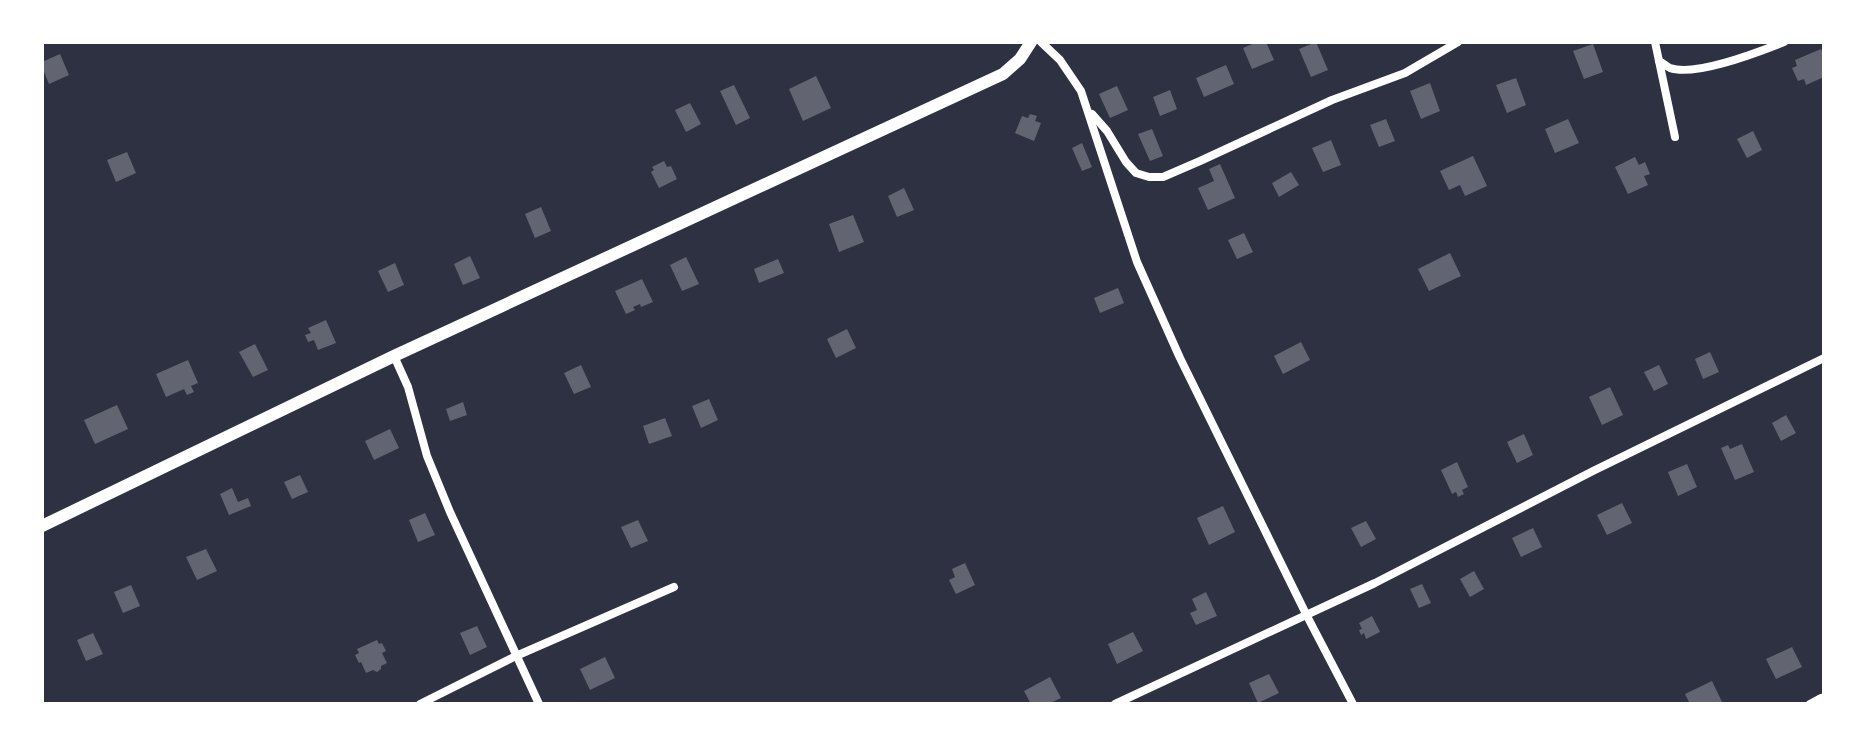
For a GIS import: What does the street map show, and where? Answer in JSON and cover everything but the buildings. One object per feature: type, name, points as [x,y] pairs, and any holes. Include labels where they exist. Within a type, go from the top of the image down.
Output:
[{"type":"main road","points":[[42,526],[394,356],[1003,74],[1020,59],[1031,42]]},
{"type":"street","points":[[1041,42],[1068,69],[1081,91],[1137,262],[1180,358],[1353,704]]},
{"type":"street","points":[[1088,110],[1136,173],[1163,177],[1332,100],[1405,73],[1458,42]]},
{"type":"street","points":[[1655,42],[1675,137]]},
{"type":"street","points":[[1659,61],[1672,68],[1688,69],[1740,58],[1784,42]]},
{"type":"street","points":[[394,356],[408,387],[427,456],[450,512],[539,704]]},
{"type":"street","points":[[1115,704],[1375,583],[1607,464],[1824,358]]},
{"type":"street","points":[[420,704],[516,656],[674,587]]},
{"type":"street","points":[[1810,704],[1821,698]]}]
